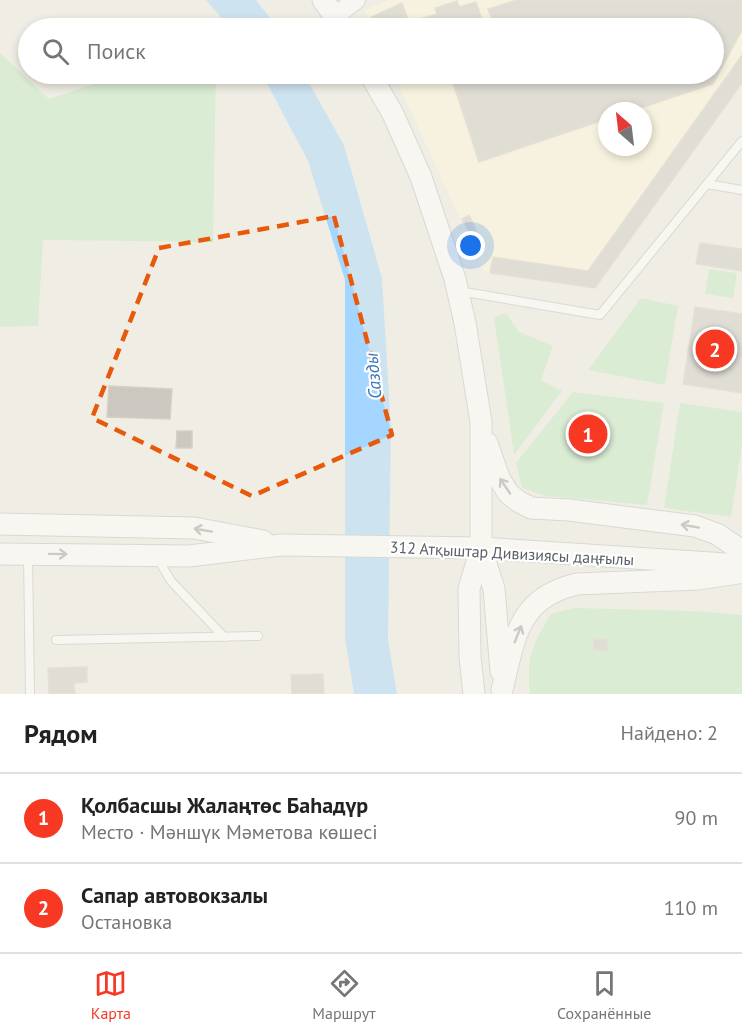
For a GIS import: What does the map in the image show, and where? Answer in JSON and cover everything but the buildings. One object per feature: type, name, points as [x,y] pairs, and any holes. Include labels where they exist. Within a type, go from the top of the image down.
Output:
[{"type":"main road","points":[[376,84],[393,114],[421,177],[458,291],[481,422],[499,478],[508,493],[531,508],[569,510],[695,526],[717,534],[742,551]]},
{"type":"main road","points":[[474,694],[470,657],[469,589],[481,548],[481,422]]},
{"type":"main road","name":"312 Атқыштар Дивизиясы даңғылы","points":[[0,524],[194,528],[281,545]]},
{"type":"main road","name":"312 Атқыштар Дивизиясы даңғылы","points":[[0,554],[189,556],[281,545],[481,548],[742,565]]},
{"type":"main road","points":[[481,548],[494,590],[503,692]]},
{"type":"main road","points":[[503,692],[514,644],[526,614],[548,594],[577,584],[698,579],[742,572]]},
{"type":"street","points":[[334,15],[356,0]]},
{"type":"lane","points":[[458,291],[600,315],[742,141]]},
{"type":"lane","points":[[707,184],[742,190]]},
{"type":"lane","points":[[28,554],[30,694]]},
{"type":"lane","points":[[162,555],[165,574],[224,637]]},
{"type":"lane","points":[[56,640],[258,636]]},
{"type":"highlighted area","points":[[334,216],[392,435],[252,496],[92,418],[159,248]]},
{"type":"shaded area","points":[[389,0],[742,0],[742,83],[595,288],[485,273],[399,84],[724,84],[724,18],[369,18],[365,10]]},
{"type":"green space","points":[[0,53],[18,70],[18,84],[33,84],[49,99],[94,84],[216,84],[213,242],[43,240],[38,326],[0,327]]},
{"type":"green space","points":[[709,269],[737,273],[733,298],[705,294]]},
{"type":"green space","points":[[641,298],[678,306],[665,385],[588,370]]},
{"type":"green space","points":[[506,313],[519,332],[553,346],[541,380],[562,391],[514,455],[494,317]]},
{"type":"green space","points":[[573,392],[664,403],[647,505],[545,496],[522,488],[516,463]]},
{"type":"green space","points":[[680,403],[742,412],[742,446],[731,517],[664,508]]},
{"type":"green space","points":[[574,608],[695,611],[742,615],[742,694],[530,694],[530,661],[539,634],[551,614]]},
{"type":"water","points":[[206,0],[256,0],[270,18],[221,18]]},
{"type":"water","name":"Сазды","points":[[267,84],[310,84],[344,145],[382,278],[391,428],[388,640],[397,694],[354,694],[345,638],[345,280],[308,161]]},
{"type":"place","name":"Сапар автовокзалы","points":[[715,349]]},
{"type":"place","name":"Қолбасшы Жалаңтөс Баһадүр","points":[[588,434]]}]
